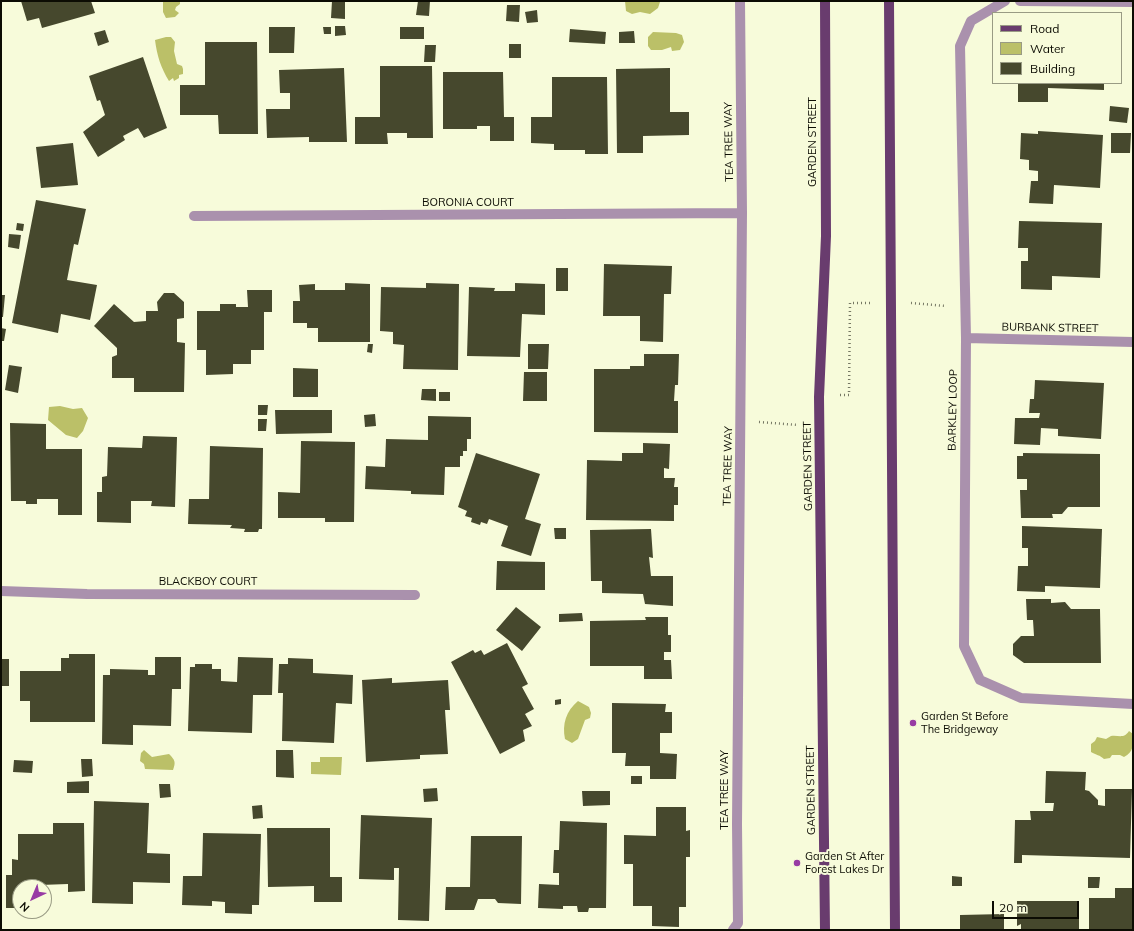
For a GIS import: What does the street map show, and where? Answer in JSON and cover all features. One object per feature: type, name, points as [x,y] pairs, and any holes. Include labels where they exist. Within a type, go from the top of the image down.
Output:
[{"type":"main road","name":"GARDEN STREET","points":[[825,1],[826,236],[819,397],[825,930]]},
{"type":"main road","points":[[889,1],[895,930]]},
{"type":"street","name":"TEA TREE WAY","points":[[733,930],[738,923],[737,824],[742,213],[740,1]]},
{"type":"street","name":"BARKLEY LOOP","points":[[1005,1],[971,21],[960,46],[966,311],[964,646],[980,680],[1021,698],[1133,704]]},
{"type":"street","points":[[1020,1],[1133,2]]},
{"type":"street","name":"BORONIA COURT","points":[[194,216],[742,213]]},
{"type":"street","name":"BURBANK STREET","points":[[966,338],[1133,342]]},
{"type":"street","name":"BLACKBOY COURT","points":[[1,591],[87,594],[415,595]]},
{"type":"path","points":[[891,302],[954,306],[966,311]]},
{"type":"path","points":[[849,395],[850,303]]},
{"type":"path","points":[[740,420],[800,425]]},
{"type":"water","points":[[163,1],[180,1],[180,4],[175,10],[179,13],[175,17],[166,18],[163,12]]},
{"type":"water","points":[[625,1],[660,2],[658,8],[650,14],[640,12],[632,14],[626,11]]},
{"type":"water","points":[[653,32],[676,33],[682,35],[684,42],[680,50],[672,51],[671,47],[662,50],[651,50],[648,46],[648,37]]},
{"type":"water","points":[[171,37],[175,42],[174,51],[177,64],[182,66],[183,69],[183,74],[179,75],[179,78],[174,81],[173,78],[169,81],[166,76],[160,62],[156,46],[155,40]]},
{"type":"water","points":[[60,406],[73,409],[82,408],[88,418],[83,431],[77,438],[66,435],[48,420],[49,407]]},
{"type":"water","points":[[578,701],[589,707],[591,713],[590,718],[585,720],[578,739],[572,743],[565,739],[564,728],[570,709]]},
{"type":"water","points":[[1129,731],[1133,734],[1132,748],[1130,753],[1124,757],[1120,755],[1112,755],[1110,758],[1104,759],[1091,752],[1091,744],[1097,737],[1106,739],[1111,736],[1123,736]]},
{"type":"water","points":[[144,750],[152,757],[169,754],[174,761],[173,770],[145,769],[144,764],[140,761],[141,753]]},
{"type":"water","points":[[320,757],[342,757],[341,775],[311,774],[311,762],[320,762]]},
{"type":"building","points":[[21,1],[91,1],[95,13],[42,28],[39,18],[27,21]]},
{"type":"building","points":[[332,1],[345,1],[345,19],[331,18]]},
{"type":"building","points":[[418,1],[430,1],[429,16],[416,15]]},
{"type":"building","points":[[507,5],[520,5],[519,22],[506,21]]},
{"type":"building","points":[[537,10],[538,22],[527,23],[525,12]]},
{"type":"building","points":[[335,26],[345,26],[346,35],[335,36]]},
{"type":"building","points":[[269,27],[295,27],[294,53],[269,53]]},
{"type":"building","points":[[323,27],[331,27],[331,34],[324,34]]},
{"type":"building","points":[[400,27],[424,27],[424,39],[400,39]]},
{"type":"building","points":[[570,29],[606,32],[605,44],[569,42]]},
{"type":"building","points":[[105,30],[109,42],[98,46],[94,33]]},
{"type":"building","points":[[634,31],[635,43],[619,43],[619,32]]},
{"type":"building","points":[[205,42],[257,42],[258,134],[219,134],[218,115],[180,115],[180,85],[205,85]]},
{"type":"building","points":[[509,44],[521,44],[521,58],[509,58]]},
{"type":"building","points":[[425,45],[436,45],[435,62],[424,62]]},
{"type":"building","points":[[143,57],[167,128],[144,138],[138,128],[123,136],[125,140],[98,157],[83,132],[105,115],[100,100],[97,101],[89,76]]},
{"type":"building","points":[[380,66],[432,66],[433,138],[407,138],[407,133],[387,133],[388,144],[355,144],[355,117],[380,117]]},
{"type":"building","points":[[344,68],[347,142],[309,142],[309,137],[267,138],[266,109],[290,109],[290,93],[280,93],[279,70]]},
{"type":"building","points":[[670,68],[670,112],[689,112],[689,135],[643,136],[643,153],[617,153],[616,69]]},
{"type":"building","points":[[443,72],[503,72],[504,117],[514,117],[514,141],[490,141],[490,126],[477,126],[477,129],[443,129]]},
{"type":"building","points":[[552,77],[607,77],[608,154],[585,154],[585,150],[554,150],[554,144],[531,143],[531,117],[552,117]]},
{"type":"building","points":[[1018,84],[1104,84],[1104,90],[1048,88],[1048,102],[1018,102]]},
{"type":"building","points":[[1110,106],[1129,108],[1127,123],[1109,121]]},
{"type":"building","points":[[1038,131],[1103,135],[1100,188],[1054,185],[1053,204],[1029,203],[1031,181],[1038,181],[1038,171],[1029,170],[1029,160],[1020,159],[1021,133],[1038,134]]},
{"type":"building","points":[[1111,133],[1131,133],[1130,153],[1111,153]]},
{"type":"building","points":[[73,143],[78,185],[41,188],[36,147]]},
{"type":"building","points":[[36,200],[86,209],[78,245],[74,244],[67,280],[97,285],[90,320],[61,314],[58,333],[12,323]]},
{"type":"building","points":[[1019,221],[1102,223],[1100,278],[1052,276],[1052,290],[1021,289],[1021,261],[1028,261],[1028,248],[1018,248]]},
{"type":"building","points":[[17,223],[24,224],[23,231],[16,230]]},
{"type":"building","points":[[9,234],[21,235],[19,249],[8,247]]},
{"type":"building","points":[[604,264],[672,266],[671,294],[664,294],[663,342],[640,341],[640,316],[603,316]]},
{"type":"building","points":[[556,268],[568,268],[568,291],[556,291]]},
{"type":"building","points":[[345,283],[370,284],[370,342],[318,342],[318,328],[307,328],[307,323],[293,323],[293,301],[300,301],[299,285],[315,284],[315,290],[345,290]]},
{"type":"building","points":[[426,283],[459,284],[458,370],[403,369],[404,345],[393,344],[393,332],[380,331],[381,287],[426,288]]},
{"type":"building","points":[[515,283],[545,284],[545,315],[522,314],[520,357],[467,356],[469,287],[495,288],[494,291],[515,291]]},
{"type":"building","points":[[247,290],[272,290],[272,312],[264,312],[264,350],[251,350],[251,364],[233,364],[233,374],[206,375],[206,350],[197,350],[197,311],[220,311],[220,304],[236,304],[236,307],[248,307]]},
{"type":"building","points":[[164,293],[174,293],[184,302],[184,318],[177,319],[177,342],[185,343],[184,392],[134,392],[134,378],[112,378],[112,357],[117,355],[117,348],[94,326],[114,304],[134,322],[146,321],[146,311],[158,311],[157,302]]},
{"type":"building","points":[[1,295],[5,295],[3,317],[1,317]]},
{"type":"building","points":[[1,328],[6,329],[4,341],[1,341]]},
{"type":"building","points":[[368,344],[373,344],[372,353],[367,352]]},
{"type":"building","points":[[528,344],[549,344],[548,369],[528,369]]},
{"type":"building","points":[[644,354],[679,354],[678,385],[675,385],[674,401],[678,401],[678,433],[594,432],[594,369],[630,369],[630,366],[644,366]]},
{"type":"building","points":[[9,365],[22,367],[18,393],[5,390]]},
{"type":"building","points":[[293,368],[318,369],[318,397],[293,397]]},
{"type":"building","points":[[524,372],[547,372],[547,401],[523,401]]},
{"type":"building","points":[[1035,380],[1104,383],[1101,439],[1058,436],[1058,429],[1041,428],[1040,445],[1014,444],[1015,418],[1039,418],[1040,413],[1029,413],[1030,399],[1034,399]]},
{"type":"building","points":[[422,389],[436,389],[436,401],[421,400]]},
{"type":"building","points":[[439,392],[450,392],[450,401],[439,401]]},
{"type":"building","points":[[258,405],[268,405],[267,415],[258,415]]},
{"type":"building","points":[[275,410],[332,410],[332,433],[276,434]]},
{"type":"building","points":[[375,414],[376,426],[365,427],[364,415]]},
{"type":"building","points":[[428,416],[471,417],[471,439],[467,439],[467,451],[463,451],[463,456],[460,456],[460,467],[445,467],[444,495],[411,494],[411,491],[365,489],[366,466],[385,467],[386,439],[428,440]]},
{"type":"building","points":[[258,419],[267,419],[266,431],[258,431]]},
{"type":"building","points":[[10,423],[46,424],[46,449],[82,449],[82,515],[58,515],[58,499],[37,499],[37,504],[26,504],[26,501],[11,501]]},
{"type":"building","points":[[143,436],[177,437],[175,507],[151,506],[152,501],[131,501],[131,523],[97,522],[97,492],[102,492],[102,477],[107,476],[108,447],[142,448]]},
{"type":"building","points":[[301,441],[355,442],[354,522],[325,522],[325,518],[278,518],[278,492],[300,493]]},
{"type":"building","points":[[643,443],[670,444],[669,469],[664,468],[664,478],[675,478],[674,487],[678,487],[678,505],[674,505],[674,521],[586,520],[587,460],[622,461],[622,453],[643,453]]},
{"type":"building","points":[[210,446],[263,448],[262,529],[259,529],[258,532],[244,532],[245,529],[230,528],[232,525],[188,524],[189,499],[209,499]]},
{"type":"building","points":[[476,453],[540,474],[525,519],[541,524],[531,556],[501,546],[508,526],[489,519],[487,524],[481,522],[480,525],[471,522],[472,518],[465,516],[467,511],[458,507]]},
{"type":"building","points":[[1023,453],[1100,454],[1100,507],[1068,507],[1062,514],[1052,514],[1053,518],[1021,518],[1020,490],[1027,490],[1027,479],[1017,479],[1017,456],[1023,456]]},
{"type":"building","points":[[1022,526],[1102,529],[1100,588],[1045,586],[1045,592],[1017,591],[1018,566],[1028,566],[1028,548],[1022,548]]},
{"type":"building","points":[[554,528],[566,528],[566,539],[555,539]]},
{"type":"building","points":[[651,529],[653,558],[649,557],[651,576],[673,576],[673,606],[645,604],[643,594],[602,593],[602,581],[591,581],[590,530]]},
{"type":"building","points":[[497,561],[545,562],[545,590],[496,590]]},
{"type":"building","points":[[1026,599],[1051,599],[1051,603],[1065,602],[1071,609],[1100,609],[1101,663],[1024,663],[1013,655],[1013,644],[1021,636],[1034,636],[1033,620],[1027,620]]},
{"type":"building","points":[[516,607],[541,627],[522,651],[496,630]]},
{"type":"building","points":[[582,613],[583,621],[559,622],[559,614]]},
{"type":"building","points":[[645,617],[668,617],[668,635],[671,635],[671,652],[664,652],[664,660],[671,660],[672,679],[644,679],[644,666],[590,666],[590,621],[646,620]]},
{"type":"building","points":[[507,643],[528,684],[522,687],[534,709],[525,714],[532,726],[523,730],[525,741],[500,754],[451,662],[473,650],[475,653],[481,650],[484,655]]},
{"type":"building","points":[[69,654],[95,654],[95,722],[30,722],[30,701],[20,701],[20,671],[61,671],[61,658],[69,658]]},
{"type":"building","points":[[155,657],[181,657],[181,689],[172,689],[171,726],[133,725],[133,745],[102,744],[103,675],[110,675],[110,669],[148,670],[148,675],[155,675]]},
{"type":"building","points":[[238,657],[273,658],[272,695],[253,695],[252,733],[188,731],[190,667],[195,667],[195,664],[212,664],[212,669],[221,669],[221,681],[237,682]]},
{"type":"building","points":[[288,658],[313,659],[313,673],[353,675],[352,704],[336,703],[334,743],[282,741],[283,693],[278,693],[279,664],[288,664]]},
{"type":"building","points":[[1,659],[9,659],[9,686],[1,686]]},
{"type":"building","points":[[392,678],[392,683],[448,680],[450,710],[445,710],[448,754],[420,755],[420,759],[366,762],[362,680]]},
{"type":"building","points":[[561,699],[561,704],[555,705],[555,700]]},
{"type":"building","points":[[612,703],[666,704],[665,712],[672,712],[672,733],[660,733],[660,753],[677,754],[676,779],[650,779],[650,766],[625,766],[626,753],[612,753]]},
{"type":"building","points":[[276,750],[293,750],[294,778],[276,777]]},
{"type":"building","points":[[81,759],[92,759],[93,776],[82,777]]},
{"type":"building","points":[[14,760],[33,761],[32,773],[13,772]]},
{"type":"building","points":[[1046,771],[1086,772],[1085,790],[1089,791],[1098,800],[1098,805],[1105,806],[1105,789],[1132,789],[1130,858],[1022,855],[1022,863],[1014,863],[1015,820],[1031,820],[1030,811],[1053,811],[1054,803],[1045,803]]},
{"type":"building","points":[[631,776],[642,776],[642,784],[631,784]]},
{"type":"building","points":[[89,781],[89,793],[67,793],[67,782]]},
{"type":"building","points":[[159,784],[170,784],[171,797],[160,798]]},
{"type":"building","points":[[437,788],[438,801],[424,802],[423,789]]},
{"type":"building","points":[[582,791],[610,791],[610,805],[583,806]]},
{"type":"building","points":[[94,801],[149,803],[147,853],[170,854],[170,883],[133,882],[133,904],[92,903]]},
{"type":"building","points":[[262,805],[263,818],[253,819],[252,806]]},
{"type":"building","points":[[656,807],[686,807],[686,831],[690,830],[690,857],[686,857],[686,907],[679,907],[679,927],[652,926],[652,906],[633,906],[633,864],[624,864],[624,835],[656,836]]},
{"type":"building","points":[[361,815],[432,818],[429,921],[398,920],[399,868],[394,868],[394,880],[359,879]]},
{"type":"building","points":[[560,821],[607,823],[606,908],[589,908],[588,912],[578,912],[577,906],[563,906],[563,909],[538,908],[539,884],[559,885],[559,873],[553,873],[554,850],[559,850]]},
{"type":"building","points":[[53,823],[84,823],[85,891],[68,892],[68,884],[52,885],[52,879],[12,879],[12,908],[6,908],[6,875],[12,875],[12,859],[18,860],[18,834],[53,834]]},
{"type":"building","points":[[267,828],[330,828],[330,877],[342,877],[342,902],[314,902],[314,886],[268,887]]},
{"type":"building","points":[[203,833],[261,834],[259,905],[252,905],[252,914],[225,913],[225,902],[212,901],[212,906],[182,905],[183,876],[202,876]]},
{"type":"building","points":[[471,836],[522,836],[521,904],[498,903],[495,899],[478,899],[474,910],[445,910],[446,887],[470,887]]},
{"type":"building","points":[[952,876],[962,877],[962,886],[952,886]]},
{"type":"building","points":[[1088,877],[1100,877],[1099,888],[1088,888]]},
{"type":"building","points":[[1115,888],[1133,888],[1133,930],[1089,930],[1089,898],[1115,898]]},
{"type":"building","points":[[1017,901],[1079,901],[1079,930],[1021,930],[1021,924],[1017,926]]},
{"type":"building","points":[[1004,914],[1004,930],[960,930],[960,915]]},
{"type":"place","name":"Garden St Before The Bridgeway","points":[[913,723]]},
{"type":"place","name":"Garden St After Forest Lakes Dr","points":[[797,863]]}]
